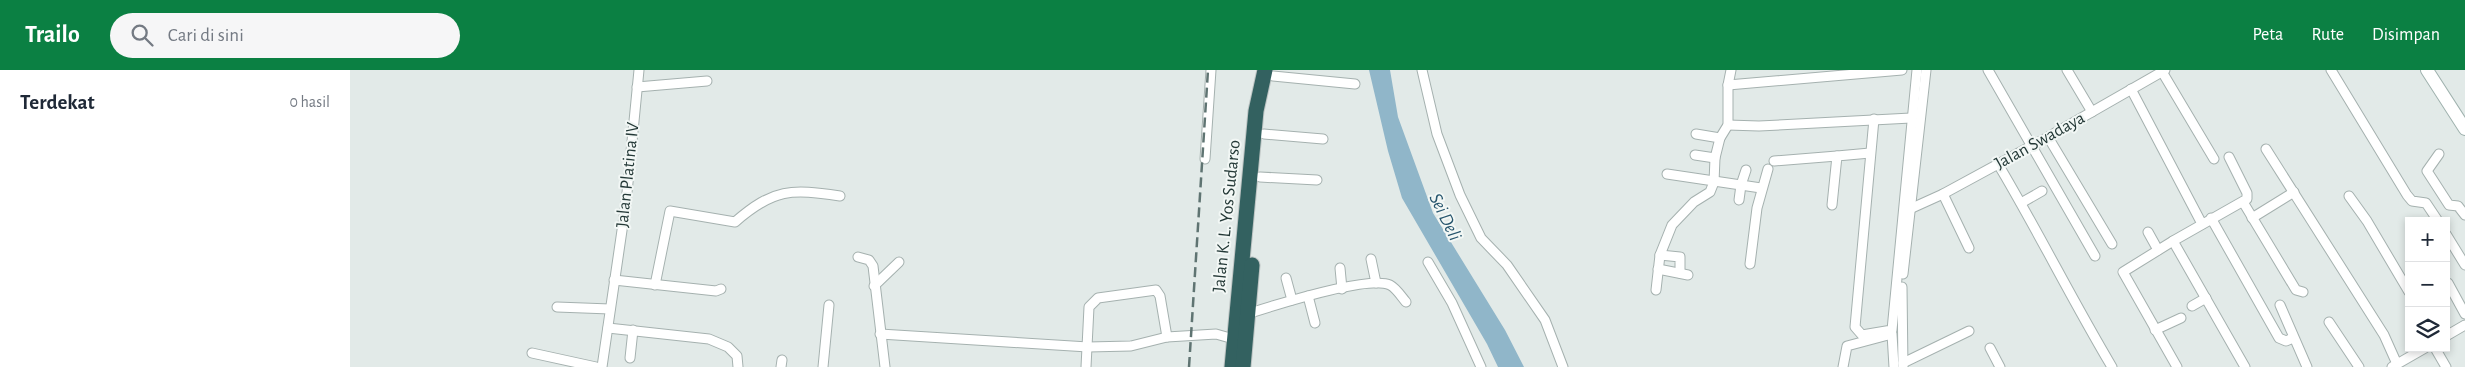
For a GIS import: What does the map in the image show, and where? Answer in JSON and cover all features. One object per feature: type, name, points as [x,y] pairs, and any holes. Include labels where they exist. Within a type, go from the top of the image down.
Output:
[{"type":"highway","name":"Jalan K. L. Yos Sudarso","points":[[1232,367],[1247,314],[1271,72]]},
{"type":"highway","name":"Jalan K. L. Yos Sudarso","points":[[1243,367],[1239,340],[1256,111],[1271,72]]},
{"type":"street","name":"Jalan Platina IV","points":[[602,367],[626,203],[639,70]]},
{"type":"street","points":[[1205,159],[1211,70]]},
{"type":"street","points":[[1422,70],[1437,134],[1460,195],[1482,238],[1507,265],[1545,320],[1560,353],[1563,367]]},
{"type":"street","points":[[1656,290],[1660,255],[1672,225],[1694,202],[1710,192],[1714,182],[1720,138],[1728,125],[1728,85],[1731,70]]},
{"type":"street","points":[[1728,85],[1902,70]]},
{"type":"street","points":[[1874,119],[1855,328],[1862,335],[1892,330],[1917,70]]},
{"type":"street","points":[[1926,70],[1902,285],[1903,365],[1969,331]]},
{"type":"street","points":[[1988,70],[2095,256]]},
{"type":"street","points":[[2163,70],[2214,159]]},
{"type":"street","name":"Jalan Swadaya","points":[[1912,208],[1943,194],[2048,137],[2163,70]]},
{"type":"street","points":[[2331,70],[2407,195],[2412,201],[2426,203],[2435,217]]},
{"type":"street","points":[[2427,70],[2465,129]]},
{"type":"street","points":[[2071,71],[2092,112]]},
{"type":"street","points":[[1271,72],[1355,84]]},
{"type":"street","points":[[637,88],[706,81]]},
{"type":"street","points":[[2131,89],[2202,224]]},
{"type":"street","points":[[1728,125],[1759,126],[1911,118]]},
{"type":"street","points":[[1264,134],[1323,139]]},
{"type":"street","points":[[1696,134],[1720,138]]},
{"type":"street","points":[[2048,137],[2112,244]]},
{"type":"street","points":[[2266,149],[2384,335],[2394,366],[2418,352]]},
{"type":"street","points":[[1774,161],[1870,153]]},
{"type":"street","points":[[2439,154],[2427,171],[2449,205],[2458,206],[2465,215]]},
{"type":"street","points":[[1695,155],[1716,158]]},
{"type":"street","points":[[1832,205],[1838,156]]},
{"type":"street","points":[[2177,367],[2123,272],[2211,218],[2247,199],[2248,194],[2229,157]]},
{"type":"street","points":[[1998,164],[2073,301],[2112,367]]},
{"type":"street","points":[[1750,264],[1761,188],[1768,169]]},
{"type":"street","points":[[1739,200],[1746,170]]},
{"type":"street","points":[[1667,174],[1761,188]]},
{"type":"street","points":[[1260,176],[1317,180]]},
{"type":"street","points":[[655,285],[670,211],[735,222],[752,208],[780,194],[791,191],[840,196]]},
{"type":"street","points":[[2021,203],[2042,191]]},
{"type":"street","points":[[2252,218],[2294,192]]},
{"type":"street","points":[[1943,194],[1969,248]]},
{"type":"street","points":[[2350,196],[2405,285]]},
{"type":"street","points":[[2243,202],[2296,290],[2303,292]]},
{"type":"street","points":[[2211,218],[2279,338],[2286,341],[2293,338]]},
{"type":"street","points":[[2148,232],[2158,250]]},
{"type":"street","points":[[2450,241],[2465,265]]},
{"type":"street","points":[[2173,242],[2245,367]]},
{"type":"street","points":[[1658,269],[1684,274],[1680,257],[1660,255]]},
{"type":"street","points":[[858,257],[871,262],[885,367]]},
{"type":"street","points":[[1371,258],[1376,283]]},
{"type":"street","points":[[874,286],[899,262]]},
{"type":"street","points":[[1428,262],[1452,303],[1481,367]]},
{"type":"street","points":[[1340,268],[1342,289]]},
{"type":"street","points":[[1286,278],[1292,300]]},
{"type":"street","points":[[614,280],[655,285],[721,289]]},
{"type":"street","points":[[1247,314],[1308,296],[1376,283],[1392,286],[1406,302]]},
{"type":"street","points":[[2450,287],[2465,314]]},
{"type":"street","points":[[1086,367],[1089,306],[1093,302],[1106,297],[1156,290],[1160,296],[1167,337]]},
{"type":"street","points":[[1308,296],[1316,323]]},
{"type":"street","points":[[2192,306],[2206,298]]},
{"type":"street","points":[[823,367],[829,305]]},
{"type":"street","points":[[2280,305],[2293,338],[2308,367]]},
{"type":"street","points":[[557,306],[610,309]]},
{"type":"street","points":[[2155,330],[2181,318]]},
{"type":"street","points":[[2329,322],[2359,367]]},
{"type":"street","points":[[2450,334],[2465,325]]},
{"type":"street","points":[[608,328],[709,339],[723,344],[737,356],[738,367]]},
{"type":"street","points":[[630,358],[633,330]]},
{"type":"street","points":[[880,334],[1088,347],[1131,346],[1167,337],[1216,334],[1239,340]]},
{"type":"street","points":[[1843,367],[1847,346],[1892,334],[1894,367]]},
{"type":"street","points":[[1990,348],[2000,367]]},
{"type":"street","points":[[2437,352],[2446,367]]},
{"type":"street","points":[[532,353],[596,367]]},
{"type":"water","points":[[1369,70],[1390,70],[1398,117],[1433,213],[1505,330],[1524,367],[1498,367],[1487,344],[1402,198],[1388,151]]},
{"type":"railway","points":[[1189,367],[1208,70]]},
{"type":"water label","name":"Sei Deli","points":[[1445,217]]}]
